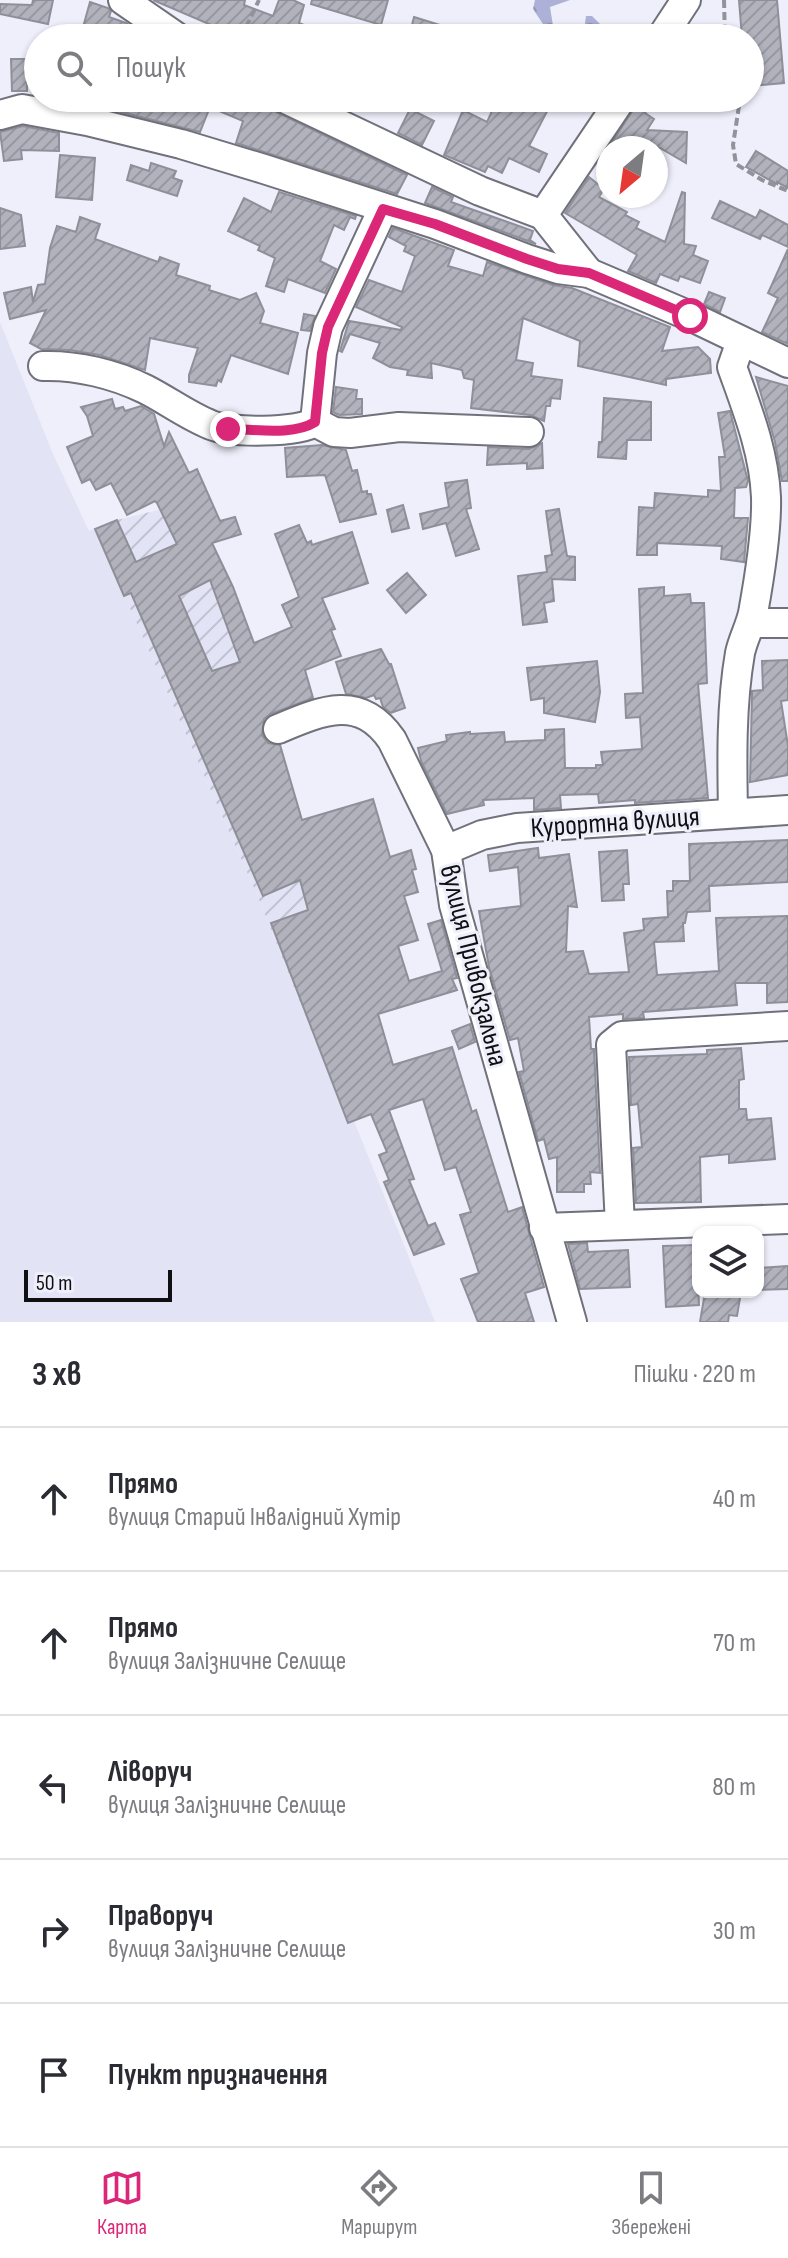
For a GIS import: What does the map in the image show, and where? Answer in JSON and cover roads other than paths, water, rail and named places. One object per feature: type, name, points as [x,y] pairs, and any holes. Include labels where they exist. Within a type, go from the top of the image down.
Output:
[{"type":"street","points":[[123,0],[158,24]]},
{"type":"street","points":[[670,24],[686,0]]},
{"type":"street","points":[[0,115],[24,109]]},
{"type":"street","points":[[37,112],[103,125],[250,165],[435,224],[558,269],[589,273],[788,363]]},
{"type":"street","points":[[314,112],[480,191],[543,215],[589,273]]},
{"type":"street","points":[[543,215],[613,112]]},
{"type":"street","points":[[315,422],[322,353],[328,327],[383,209]]},
{"type":"street","points":[[733,813],[731,752],[739,657],[751,623],[766,498],[762,462],[747,404],[732,367],[741,341]]},
{"type":"street","points":[[43,366],[67,366],[113,376],[143,388],[214,426],[281,429],[304,427],[315,422]]},
{"type":"street","points":[[315,422],[334,432],[350,433],[399,427],[529,432]]},
{"type":"street","points":[[751,623],[788,623]]},
{"type":"street","name":"вулиця Привокзальна","points":[[278,729],[316,713],[348,709],[368,714],[383,726],[392,740],[446,850],[454,905],[572,1322]]},
{"type":"street","name":"Курортна вулиця","points":[[446,850],[482,835],[517,828],[788,810]]},
{"type":"street","points":[[620,1225],[611,1045],[622,1036],[788,1026]]},
{"type":"street","points":[[544,1228],[788,1219]]}]
